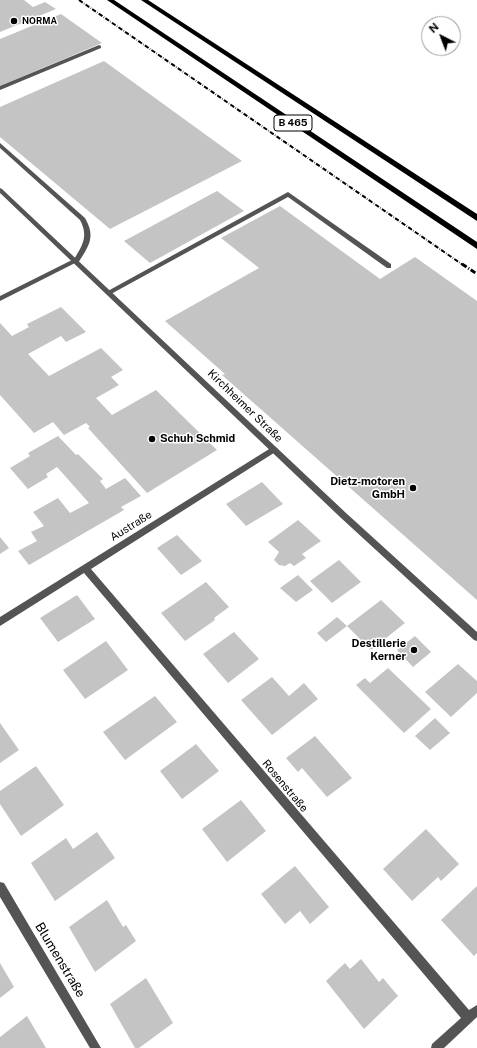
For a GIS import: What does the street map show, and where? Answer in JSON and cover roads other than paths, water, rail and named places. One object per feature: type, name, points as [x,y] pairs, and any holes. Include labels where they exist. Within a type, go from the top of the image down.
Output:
[{"type":"main road","name":"B 465","points":[[110,0],[477,246]]},
{"type":"main road","name":"B 465","points":[[144,0],[477,218]]},
{"type":"street","points":[[0,88],[99,47]]},
{"type":"street","points":[[0,145],[82,218],[88,228],[89,239],[76,261],[0,299]]},
{"type":"street","name":"Kirchheimer Straße","points":[[0,190],[343,515],[477,637]]},
{"type":"street","points":[[109,292],[288,194],[389,266]]},
{"type":"street","name":"Austraße","points":[[0,622],[274,449]]},
{"type":"street","name":"Rosenstraße","points":[[85,568],[468,1018]]},
{"type":"street","name":"Blumenstraße","points":[[0,887],[96,1048]]},
{"type":"street","points":[[436,1048],[477,1010]]},
{"type":"railway","points":[[79,0],[463,265]]},
{"type":"railway","points":[[462,264],[477,274]]},
{"type":"place","name":"NORMA","points":[[14,21]]},
{"type":"place","name":"Schuh Schmid","points":[[152,439]]},
{"type":"place","name":"Dietz‐motoren GmbH","points":[[413,488]]},
{"type":"place","name":"Destillerie Kerner","points":[[414,650]]}]
